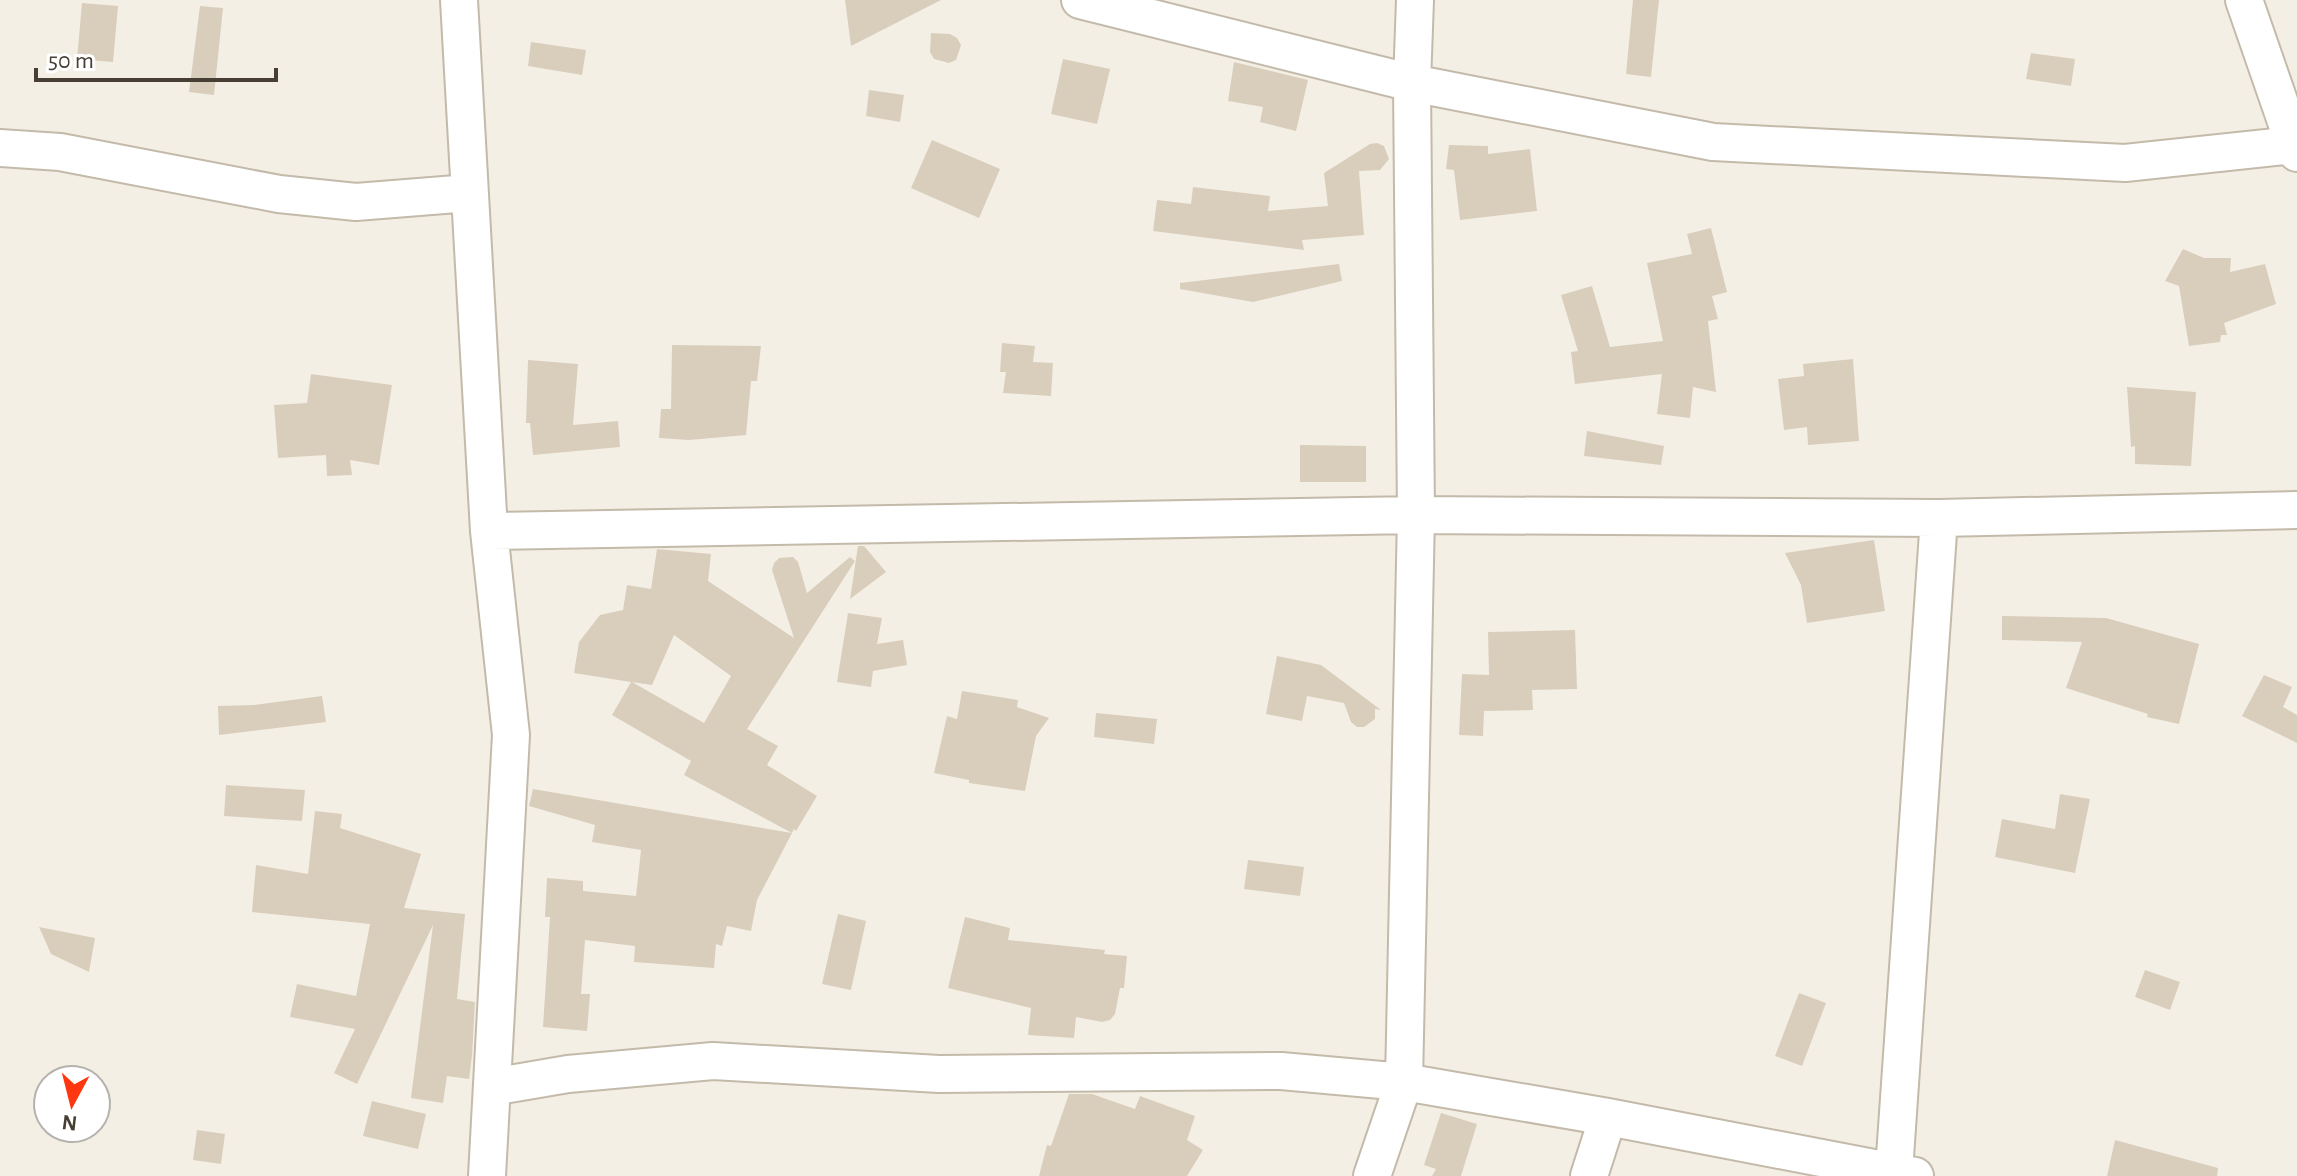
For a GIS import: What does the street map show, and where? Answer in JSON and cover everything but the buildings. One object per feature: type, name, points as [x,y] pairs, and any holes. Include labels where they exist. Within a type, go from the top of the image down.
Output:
[{"type":"street","points":[[459,0],[489,531],[511,735],[487,1176]]},
{"type":"street","points":[[1080,0],[1412,83],[1713,142],[2125,163],[2295,149],[2244,0]]},
{"type":"street","points":[[1372,1176],[1404,1082],[1416,515],[1412,83],[1415,0]]},
{"type":"street","points":[[0,148],[60,152],[279,194],[356,202],[469,193]]},
{"type":"street","points":[[489,531],[1416,515],[1939,518],[2297,510]]},
{"type":"street","points":[[492,1087],[568,1074],[713,1061],[939,1074],[1281,1071],[1404,1082],[1608,1117],[1905,1174],[1939,518]]},
{"type":"street","points":[[1589,1176],[1608,1117]]}]
